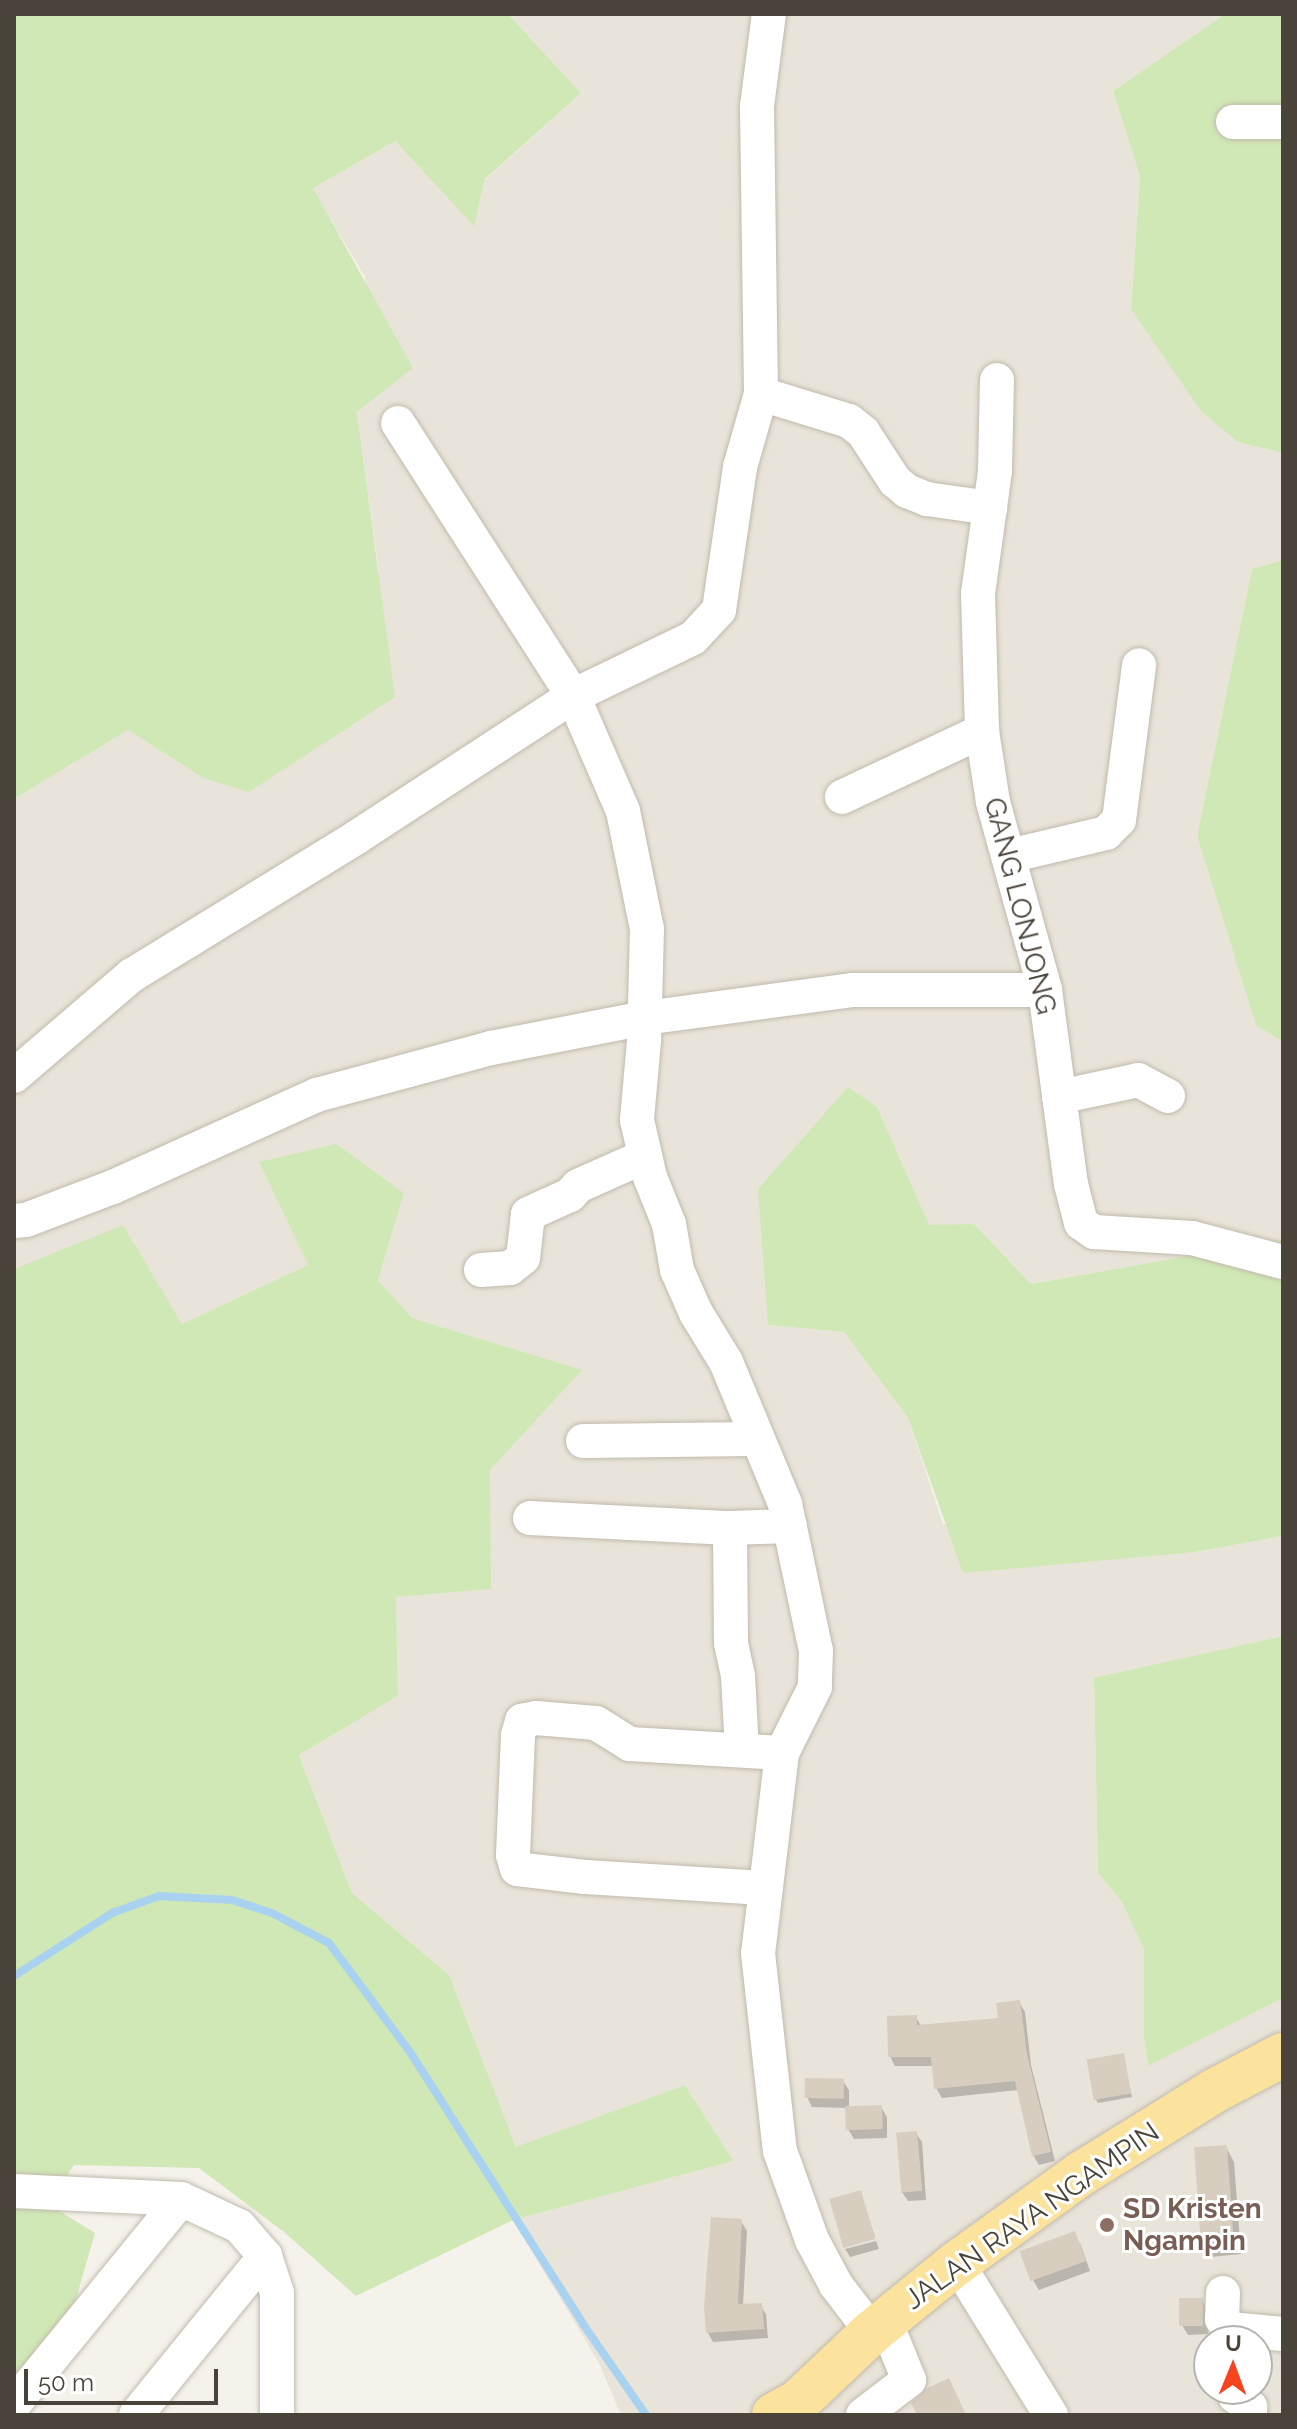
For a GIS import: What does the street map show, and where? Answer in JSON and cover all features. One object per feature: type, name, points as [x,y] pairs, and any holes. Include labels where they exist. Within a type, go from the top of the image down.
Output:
[{"type":"main road","name":"JALAN RAYA NGAMPIN","points":[[789,2410],[879,2326],[957,2263],[1082,2173],[1214,2091],[1283,2055]]},
{"type":"street","points":[[14,1076],[132,975],[357,837],[573,696],[693,638],[719,610],[740,467],[761,394],[757,106],[769,14]]},
{"type":"street","points":[[1233,122],[1283,122]]},
{"type":"street","name":"GANG LONJONG","points":[[997,380],[990,508],[978,594],[982,731],[993,802],[1045,990],[1071,1184],[1085,1229],[1192,1238],[1283,1262]]},
{"type":"street","points":[[761,394],[849,421],[863,432],[895,481],[907,491],[927,499],[990,508]]},
{"type":"street","points":[[398,423],[573,696],[623,811],[629,833],[647,929],[645,1018],[637,1120],[645,1156],[669,1224],[677,1270],[696,1313],[726,1362],[785,1504],[811,1618],[815,1687],[782,1753],[758,1953],[780,2151],[812,2240],[836,2285],[879,2326],[909,2380],[863,2415]]},
{"type":"street","points":[[1009,856],[1106,833],[1119,820],[1139,665]]},
{"type":"street","points":[[842,797],[982,731]]},
{"type":"street","points":[[14,1221],[26,1220],[113,1187],[317,1095],[491,1048],[645,1018],[853,990],[1045,990]]},
{"type":"street","points":[[1059,1097],[1138,1080],[1168,1096]]},
{"type":"street","points":[[481,1270],[510,1268],[523,1258],[528,1214],[538,1207],[645,1156]]},
{"type":"street","points":[[583,1441],[761,1450]]},
{"type":"street","points":[[530,1518],[730,1528],[790,1526]]},
{"type":"street","points":[[730,1528],[731,1643],[738,1676],[742,1750]]},
{"type":"street","points":[[764,1888],[585,1877],[517,1869],[513,1855],[522,1721],[536,1718],[596,1723],[630,1744],[782,1753]]},
{"type":"street","points":[[14,2191],[181,2199],[239,2226],[265,2256],[277,2293],[277,2415]]},
{"type":"street","points":[[14,2404],[181,2199]]},
{"type":"street","points":[[148,2410],[265,2256]]},
{"type":"street","points":[[957,2263],[1051,2415]]},
{"type":"street","points":[[1223,2293],[1222,2319],[1227,2325]]},
{"type":"shaded area","points":[[508,14],[1225,14],[1113,91],[1140,177],[1131,309],[1238,442],[1283,453],[1283,560],[1252,569],[1197,836],[1256,1024],[1283,1042],[1283,1239],[1031,1284],[974,1224],[929,1226],[877,1107],[768,1325],[844,1332],[908,1418],[943,1524],[1195,1552],[1283,1536],[1283,1636],[1094,1679],[1098,1873],[1122,1902],[1144,1950],[1144,2038],[1148,2065],[1283,1998],[1283,2415],[621,2415],[599,2363],[513,2220],[732,2161],[685,2085],[516,2148],[449,1975],[352,1893],[299,1755],[398,1696],[396,1597],[490,1589],[490,1470],[581,1370],[412,1318],[378,1280],[404,1193],[308,1265],[182,1324],[122,1226],[14,1269],[14,799],[128,730],[203,778],[379,572],[357,412],[365,277],[312,188],[395,141],[474,225],[485,180],[581,93]]},
{"type":"green space","points":[[14,14],[508,14],[581,93],[485,179],[474,226],[395,141],[313,188],[413,368],[357,412],[395,697],[249,792],[203,778],[128,730],[14,799]]},
{"type":"green space","points":[[1225,14],[1283,14],[1283,453],[1238,442],[1201,411],[1131,309],[1140,177],[1113,91]]},
{"type":"green space","points":[[1283,560],[1283,1042],[1256,1025],[1197,836],[1252,569]]},
{"type":"green space","points":[[848,1087],[877,1107],[929,1225],[974,1224],[1031,1284],[1283,1239],[1283,1536],[1195,1552],[963,1573],[908,1418],[844,1332],[768,1325],[758,1189]]},
{"type":"green space","points":[[336,1144],[404,1193],[378,1280],[412,1318],[582,1370],[490,1470],[491,1589],[396,1597],[398,1696],[299,1755],[352,1893],[449,1975],[516,2147],[685,2085],[733,2161],[513,2220],[356,2296],[284,2232],[199,2168],[74,2165],[48,2204],[95,2233],[70,2320],[14,2392],[14,1269],[123,1225],[182,1324],[308,1265],[259,1162]]},
{"type":"green space","points":[[1283,1636],[1283,1998],[1148,2066],[1144,2038],[1144,1950],[1122,1902],[1098,1873],[1094,1678]]},
{"type":"building","points":[[1020,2000],[1027,2054],[1051,2152],[1032,2156],[1015,2081],[934,2089],[931,2057],[888,2057],[887,2016],[917,2015],[917,2025],[998,2018],[996,2003]]},
{"type":"building","points":[[1124,2053],[1131,2093],[1094,2100],[1087,2060]]},
{"type":"building","points":[[805,2078],[844,2079],[844,2099],[805,2098]]},
{"type":"building","points":[[882,2105],[883,2129],[846,2130],[845,2106]]},
{"type":"building","points":[[917,2131],[922,2191],[901,2193],[896,2133]]},
{"type":"building","points":[[1227,2145],[1234,2240],[1201,2242],[1194,2147]]},
{"type":"building","points":[[861,2190],[875,2239],[843,2248],[829,2199]]},
{"type":"building","points":[[711,2217],[742,2219],[738,2304],[762,2303],[764,2329],[706,2333],[704,2307]]},
{"type":"building","points":[[1075,2231],[1086,2261],[1031,2281],[1020,2251]]},
{"type":"building","points":[[1179,2298],[1203,2298],[1203,2325],[1179,2326]]},
{"type":"building","points":[[949,2378],[966,2415],[917,2415],[911,2403],[927,2388]]},
{"type":"waterway","points":[[14,1976],[112,1913],[159,1896],[232,1900],[272,1913],[329,1943],[410,2052],[583,2324],[646,2415]]},
{"type":"place","name":"SD Kristen Ngampin","points":[[1107,2225]]}]
